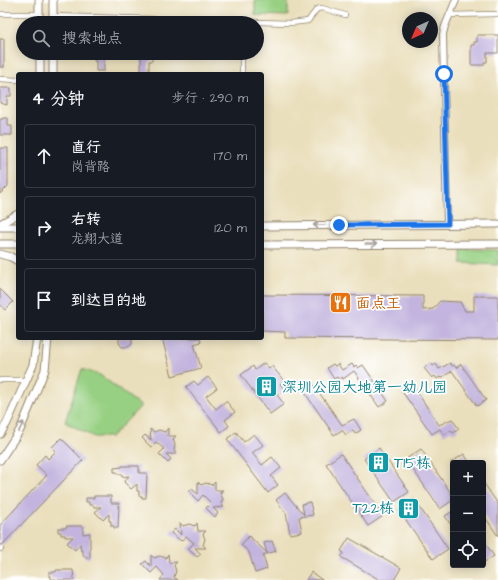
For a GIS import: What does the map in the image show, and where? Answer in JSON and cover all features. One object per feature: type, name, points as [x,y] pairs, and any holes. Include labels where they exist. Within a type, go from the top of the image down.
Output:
[{"type":"main road","points":[[39,0],[39,14]]},
{"type":"main road","points":[[53,0],[53,16]]},
{"type":"main road","points":[[40,60],[40,72]]},
{"type":"main road","points":[[53,60],[53,72]]},
{"type":"main road","points":[[0,224],[16,215]]},
{"type":"main road","points":[[264,226],[498,224]]},
{"type":"main road","points":[[0,227],[16,227]]},
{"type":"main road","points":[[0,244],[16,244]]},
{"type":"main road","points":[[264,245],[498,244]]},
{"type":"main road","points":[[0,254],[16,260]]},
{"type":"main road","points":[[0,434],[7,423],[33,365],[37,340]]},
{"type":"main road","points":[[0,460],[20,430],[45,370],[48,340]]},
{"type":"street","points":[[448,224],[443,34],[456,0]]},
{"type":"street","points":[[264,22],[292,23],[308,21],[316,10],[322,8],[345,15]]},
{"type":"street","points":[[0,14],[39,14]]},
{"type":"street","points":[[449,15],[498,14]]},
{"type":"street","points":[[242,60],[242,72]]},
{"type":"street","points":[[0,80],[16,80]]},
{"type":"street","points":[[0,380],[26,380]]},
{"type":"green space","points":[[255,0],[288,0],[288,16],[255,15]]},
{"type":"green space","points":[[461,249],[498,250],[498,265],[461,263]]},
{"type":"green space","points":[[82,369],[100,375],[141,406],[111,437],[94,437],[65,422]]},
{"type":"building","points":[[477,35],[498,35],[498,53],[487,53],[487,62],[484,62],[484,65],[471,65],[471,45],[474,45],[474,42],[477,42]]},
{"type":"building","points":[[0,39],[4,39],[4,67],[0,67]]},
{"type":"building","points":[[104,60],[104,71],[96,71],[96,61],[94,61]]},
{"type":"building","points":[[141,60],[152,60],[149,61],[149,72],[141,72]]},
{"type":"building","points":[[0,88],[11,88],[11,96],[7,96],[7,105],[0,103]]},
{"type":"building","points":[[8,118],[8,126],[12,126],[12,135],[0,135],[0,119]]},
{"type":"building","points":[[0,148],[8,148],[8,186],[0,194]]},
{"type":"building","points":[[0,289],[13,302],[5,310],[0,304]]},
{"type":"building","points":[[264,295],[423,296],[423,310],[433,309],[440,301],[460,302],[465,311],[474,311],[474,296],[498,296],[498,340],[285,338],[285,332],[264,331]]},
{"type":"building","points":[[119,340],[132,340],[132,344],[128,347],[122,347]]},
{"type":"building","points":[[163,340],[200,340],[201,342],[194,344],[201,368],[172,376]]},
{"type":"building","name":"深圳公园大地第一幼儿园","points":[[264,363],[269,368],[272,366],[284,381],[280,384],[285,390],[277,395],[284,404],[270,414],[241,375],[253,366],[255,370]]},
{"type":"building","points":[[431,363],[433,366],[436,364],[439,369],[450,363],[456,368],[461,364],[486,400],[477,406],[452,371],[441,378],[440,377],[437,379],[435,376],[432,378],[424,368]]},
{"type":"building","points":[[333,364],[335,366],[338,364],[342,370],[352,364],[354,367],[356,365],[358,368],[363,365],[388,401],[379,407],[354,371],[343,379],[342,377],[339,380],[337,377],[334,379],[327,368]]},
{"type":"building","points":[[208,377],[217,388],[206,396],[216,409],[226,401],[235,412],[225,420],[229,426],[221,432],[186,387],[194,381],[198,385]]},
{"type":"building","points":[[411,383],[439,425],[452,419],[459,429],[453,433],[451,430],[444,435],[440,429],[432,434],[401,390]]},
{"type":"building","points":[[313,384],[342,425],[354,419],[361,430],[355,434],[353,430],[346,435],[342,430],[334,435],[303,390]]},
{"type":"building","points":[[168,428],[168,436],[176,436],[173,439],[175,445],[174,451],[177,454],[166,454],[171,459],[168,463],[159,454],[164,449],[156,442],[151,447],[142,438],[145,435],[151,440],[150,429],[154,432],[159,430],[165,432]]},
{"type":"building","points":[[236,432],[244,442],[254,434],[263,445],[252,453],[262,465],[272,457],[281,468],[271,476],[278,485],[268,493],[227,439]]},
{"type":"building","points":[[61,438],[83,460],[2,545],[0,544],[0,525],[47,475],[36,465],[45,455],[48,459],[56,451],[52,447]]},
{"type":"building","points":[[379,448],[409,492],[394,502],[364,459]]},
{"type":"building","points":[[421,449],[450,492],[450,502],[440,509],[406,459]]},
{"type":"building","points":[[341,454],[383,516],[368,526],[326,464]]},
{"type":"building","points":[[464,454],[468,460],[455,460]]},
{"type":"building","points":[[122,466],[139,466],[139,473],[147,473],[146,498],[139,496],[137,484],[131,489],[124,482],[129,476],[122,477],[122,474],[117,474],[117,472],[114,472],[114,468]]},
{"type":"building","points":[[198,482],[201,485],[206,483],[212,485],[215,482],[215,490],[223,490],[220,493],[223,499],[221,504],[224,507],[213,508],[218,513],[215,517],[206,508],[211,503],[203,495],[198,501],[189,492],[192,489],[198,494]]},
{"type":"building","points":[[486,486],[498,504],[498,536],[486,518]]},
{"type":"building","points":[[285,493],[304,515],[302,504],[310,502],[313,515],[299,517],[302,532],[290,534],[286,513],[276,500]]},
{"type":"building","points":[[94,496],[111,496],[111,503],[119,503],[118,528],[111,526],[109,514],[103,520],[95,512],[101,507],[94,507],[93,505],[89,505],[89,502],[86,502],[86,498],[94,498]]},
{"type":"building","points":[[414,499],[448,549],[433,559],[399,510]]},
{"type":"building","points":[[450,513],[450,524],[445,516]]},
{"type":"building","points":[[180,523],[183,526],[189,524],[195,526],[197,523],[198,531],[206,531],[203,534],[205,539],[203,545],[206,548],[195,548],[201,554],[197,557],[188,549],[194,543],[186,536],[181,541],[171,533],[175,529],[181,535]]},
{"type":"building","points":[[66,526],[83,526],[83,534],[90,533],[90,558],[83,556],[83,551],[81,551],[80,544],[75,550],[67,543],[73,537],[65,537],[65,535],[61,535],[61,532],[58,532],[58,528],[66,528]]},
{"type":"building","points":[[249,536],[267,553],[264,543],[272,541],[276,551],[263,555],[267,569],[255,573],[249,552],[241,545]]},
{"type":"building","points":[[349,538],[401,568],[394,580],[380,580],[341,557],[344,553],[341,551]]},
{"type":"building","points":[[486,544],[494,556],[486,561]]},
{"type":"building","points":[[168,554],[169,563],[177,562],[174,565],[176,571],[174,577],[178,580],[160,580],[164,575],[157,567],[151,573],[142,564],[146,561],[151,566],[151,555],[154,558],[160,556],[166,558]]},
{"type":"building","points":[[56,570],[73,570],[74,580],[51,579],[49,572],[56,572]]},
{"type":"building","points":[[311,572],[322,580],[306,580]]},
{"type":"place","name":"面点王","points":[[340,303]]},
{"type":"place","name":"深圳公园大地第一幼儿园","points":[[266,387]]},
{"type":"place","name":"T15栋","points":[[378,463]]},
{"type":"place","name":"T22栋","points":[[409,508]]},
{"type":"route","points":[[339,225],[448,224],[444,74]]}]
